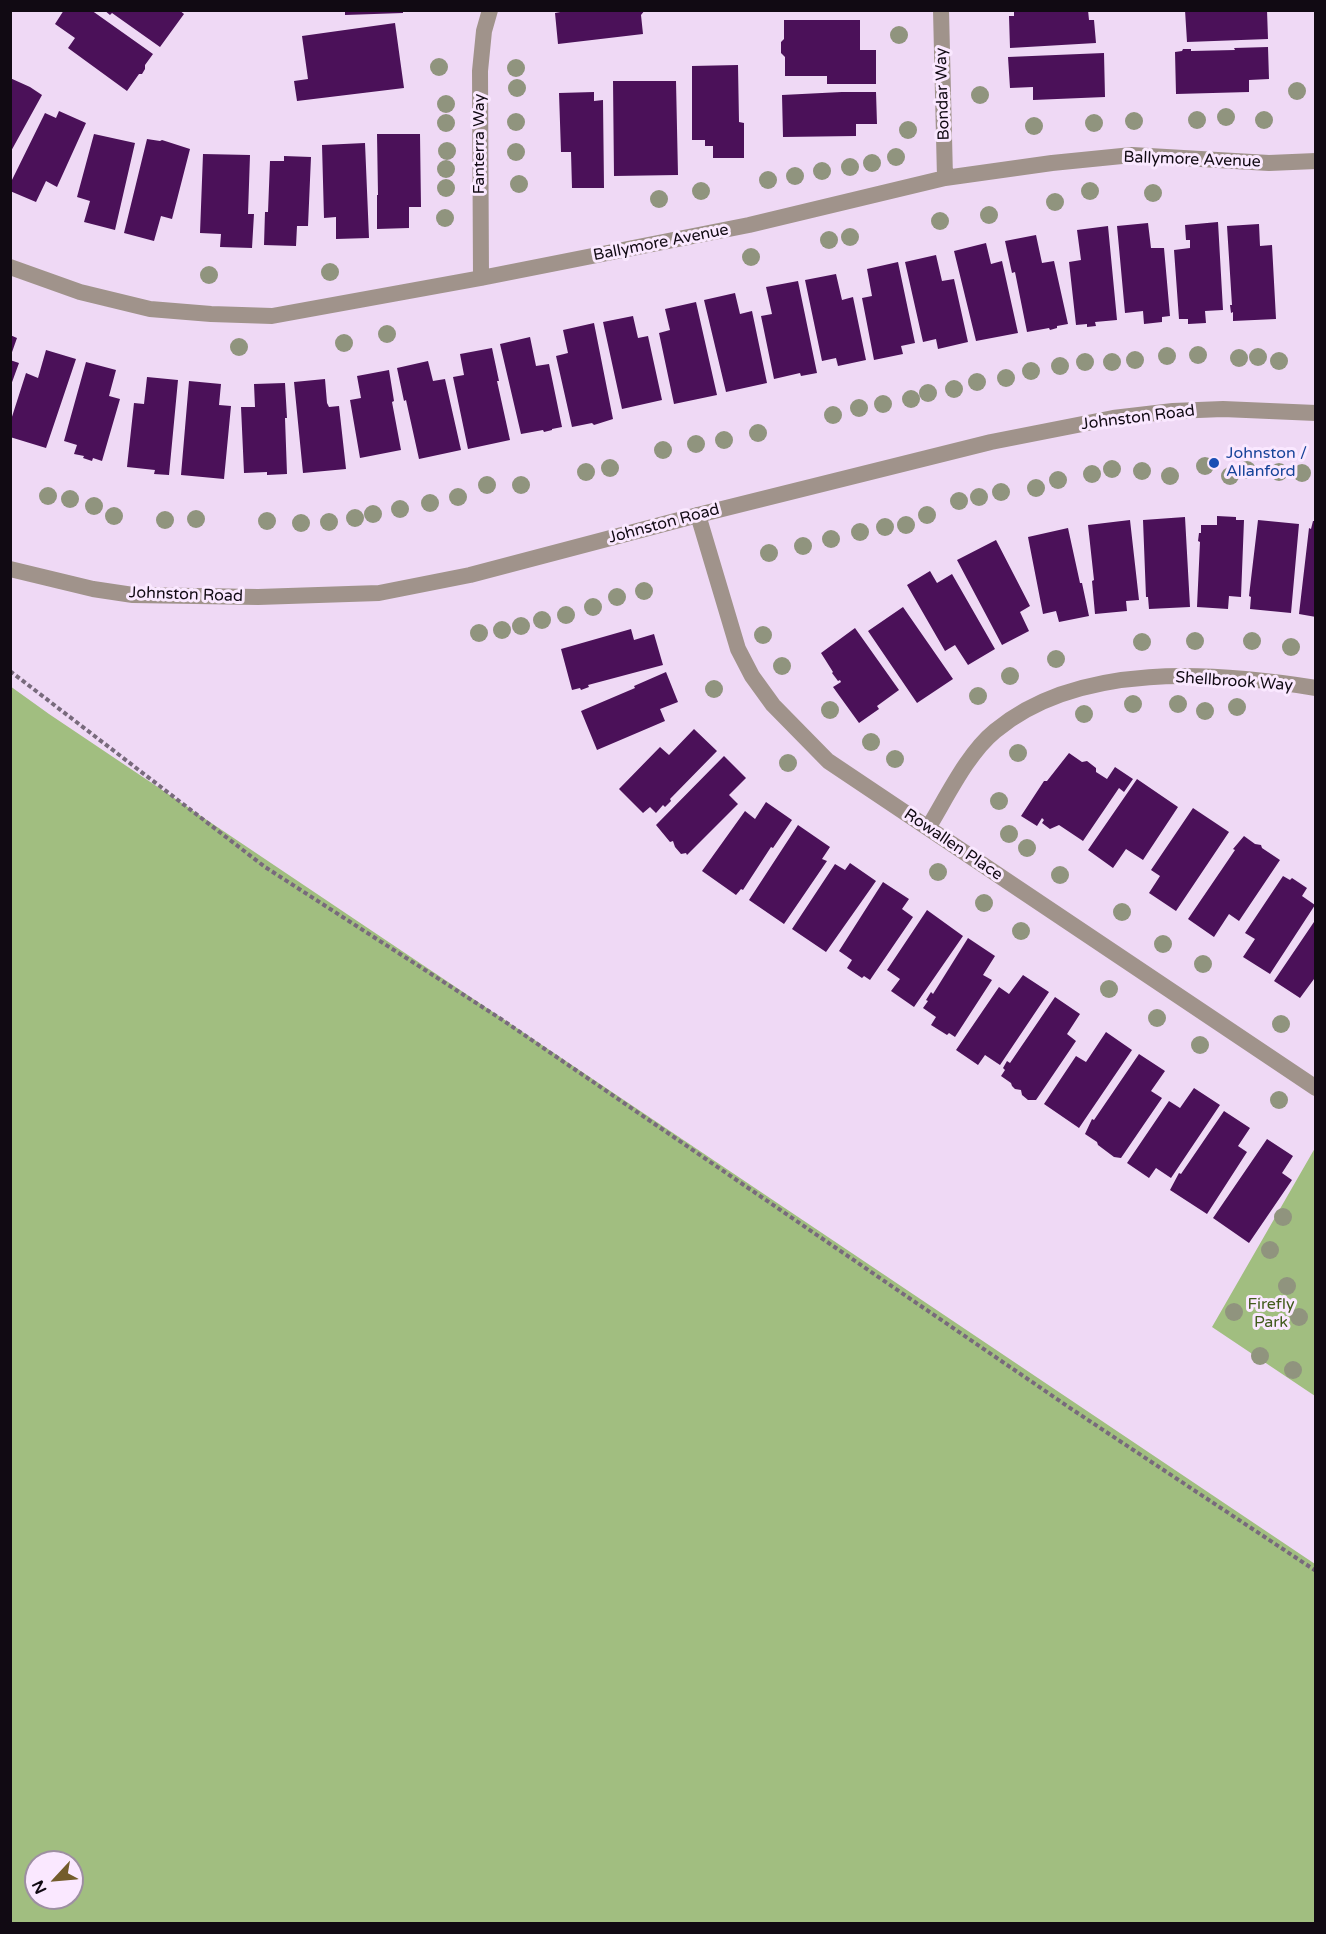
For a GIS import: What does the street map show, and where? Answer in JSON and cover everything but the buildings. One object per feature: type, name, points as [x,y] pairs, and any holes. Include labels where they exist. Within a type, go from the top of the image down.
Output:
[{"type":"street","name":"Fanterra Way","points":[[481,278],[480,71],[484,31],[490,10]]},
{"type":"street","name":"Bondar Way","points":[[941,10],[945,178]]},
{"type":"street","name":"Ballymore Avenue","points":[[10,267],[80,291],[150,309],[272,316],[481,278],[749,225],[945,178],[1052,163],[1132,155],[1269,163],[1316,161]]},
{"type":"street","name":"Johnston Road","points":[[10,569],[93,589],[133,595],[258,597],[379,593],[470,574],[698,514],[991,442],[1113,418],[1223,408],[1316,413]]},
{"type":"street","name":"Rowallen Place","points":[[698,514],[738,649],[752,676],[773,705],[828,761],[1316,1088]]},
{"type":"street","name":"Shellbrook Way","points":[[928,828],[970,758],[994,731],[1032,706],[1078,688],[1120,680],[1194,676],[1277,682],[1316,688]]},
{"type":"path","points":[[10,671],[265,867],[501,1019],[1073,1410],[1316,1571]]},
{"type":"green space","points":[[10,686],[1315,1564],[1315,1923],[11,1923]]},
{"type":"green space","name":"Firefly Park","points":[[1315,1148],[1316,1396],[1212,1327]]},
{"type":"place","name":"Johnston / Allanford","points":[[1214,463]]}]
